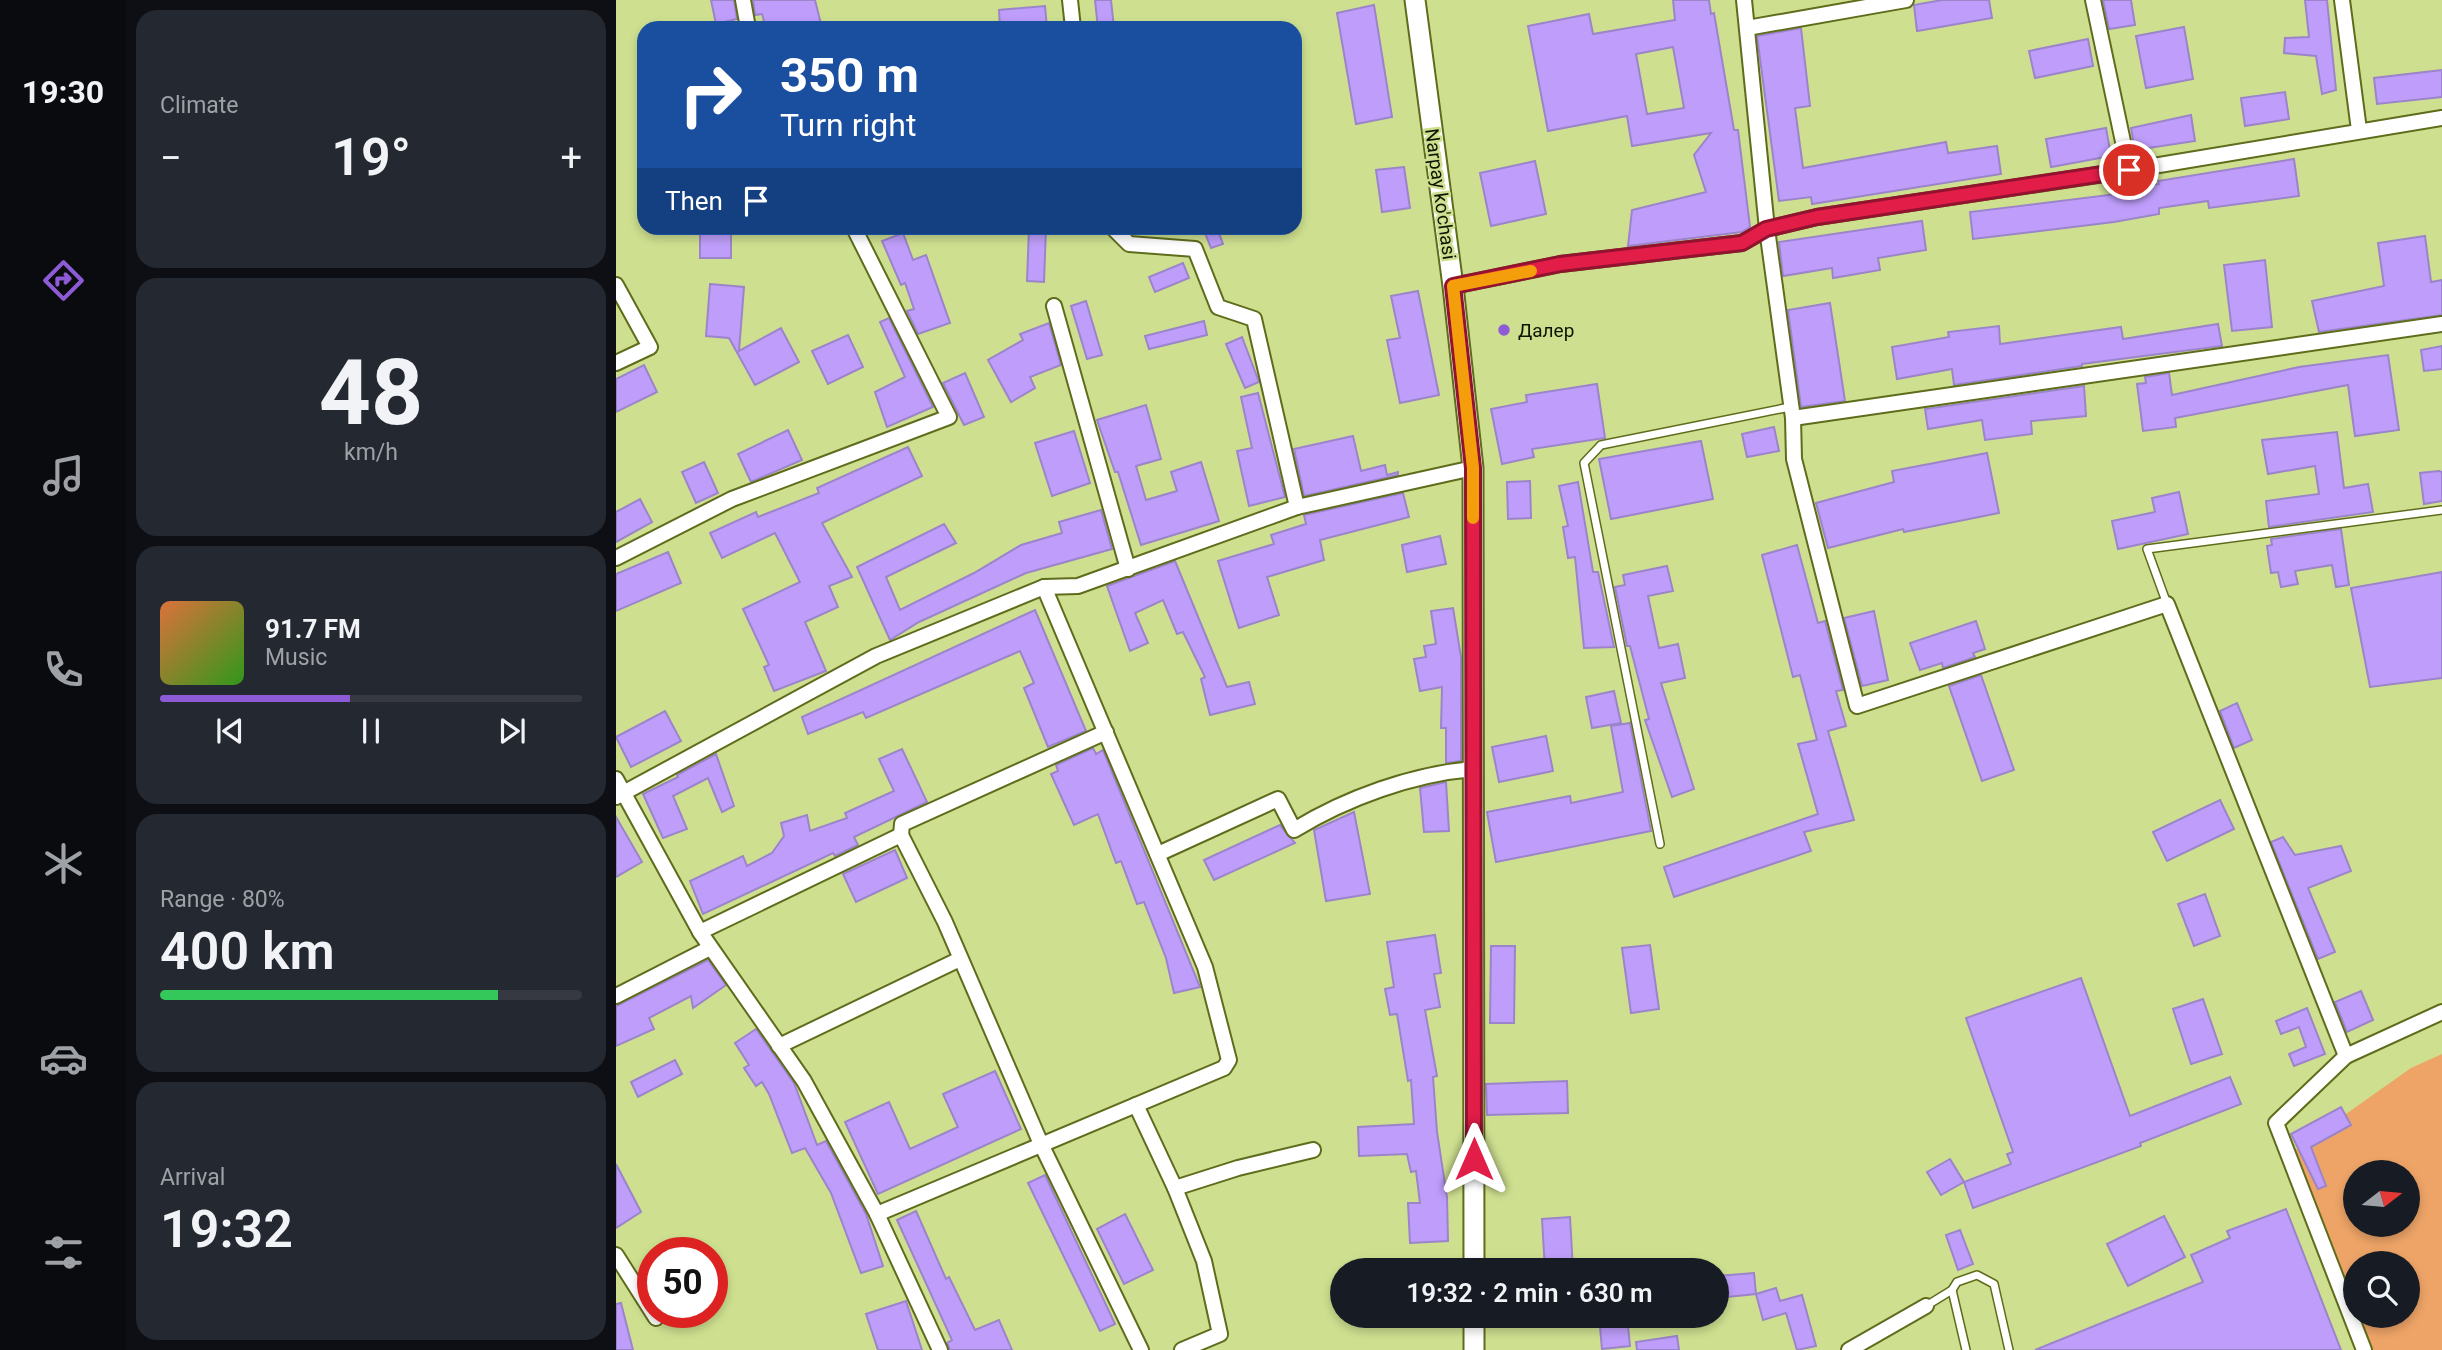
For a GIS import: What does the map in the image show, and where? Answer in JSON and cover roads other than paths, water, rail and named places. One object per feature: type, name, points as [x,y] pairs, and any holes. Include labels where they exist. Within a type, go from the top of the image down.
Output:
[{"type":"main road","name":"Narpay ko'chasi","points":[[1415,0],[1453,286],[1473,468],[1474,1258]]},
{"type":"main road","points":[[1474,1328],[1474,1350]]},
{"type":"street","points":[[743,0],[747,21]]},
{"type":"street","points":[[1070,0],[1072,21]]},
{"type":"street","points":[[1744,0],[1766,229],[1792,413],[1797,472],[1857,706],[2167,604],[2346,1056]]},
{"type":"street","points":[[1747,28],[1906,0]]},
{"type":"street","points":[[2093,0],[2129,170]]},
{"type":"street","points":[[2342,0],[2359,130]]},
{"type":"street","points":[[1453,286],[1560,264],[1742,243],[1766,229],[1817,217],[2129,170],[2442,118]]},
{"type":"street","points":[[616,558],[732,499],[949,417],[858,235]]},
{"type":"street","points":[[1120,235],[1129,244],[1195,249],[1218,307],[1254,319],[1297,507]]},
{"type":"street","points":[[616,285],[650,347],[616,363]]},
{"type":"street","points":[[1054,306],[1128,569]]},
{"type":"street","points":[[1792,413],[2442,324]]},
{"type":"street","points":[[620,795],[877,656],[1044,587],[1078,586],[1297,507],[1473,468]]},
{"type":"street","points":[[877,1214],[1224,1068],[1229,1060],[1205,967],[1044,587]]},
{"type":"street","points":[[1106,733],[902,824],[901,835],[960,959],[1041,1144],[1141,1350]]},
{"type":"street","points":[[1158,854],[1278,799],[1294,830],[1349,802],[1424,776],[1473,769]]},
{"type":"street","points":[[616,779],[620,795],[700,932],[804,1081],[877,1214],[940,1350]]},
{"type":"street","points":[[700,932],[901,835]]},
{"type":"street","points":[[616,996],[710,948]]},
{"type":"street","points":[[779,1045],[960,959]]},
{"type":"street","points":[[2364,1350],[2276,1123],[2346,1056],[2442,1012]]},
{"type":"street","points":[[1136,1105],[1175,1188],[1204,1261],[1220,1334],[1182,1350]]},
{"type":"street","points":[[1175,1188],[1238,1167],[1313,1150]]},
{"type":"street","points":[[616,1255],[637,1288]]},
{"type":"street","points":[[1849,1350],[1926,1306]]},
{"type":"lane","points":[[1660,844],[1584,463],[1601,445],[1792,413]]},
{"type":"lane","points":[[2167,604],[2147,549],[2442,510]]},
{"type":"lane","points":[[1926,1306],[1952,1290],[1957,1282],[1977,1275],[1994,1284],[2009,1350]]},
{"type":"lane","points":[[1952,1290],[1966,1350]]},
{"type":"place","name":"Далер","points":[[1504,330]]}]
